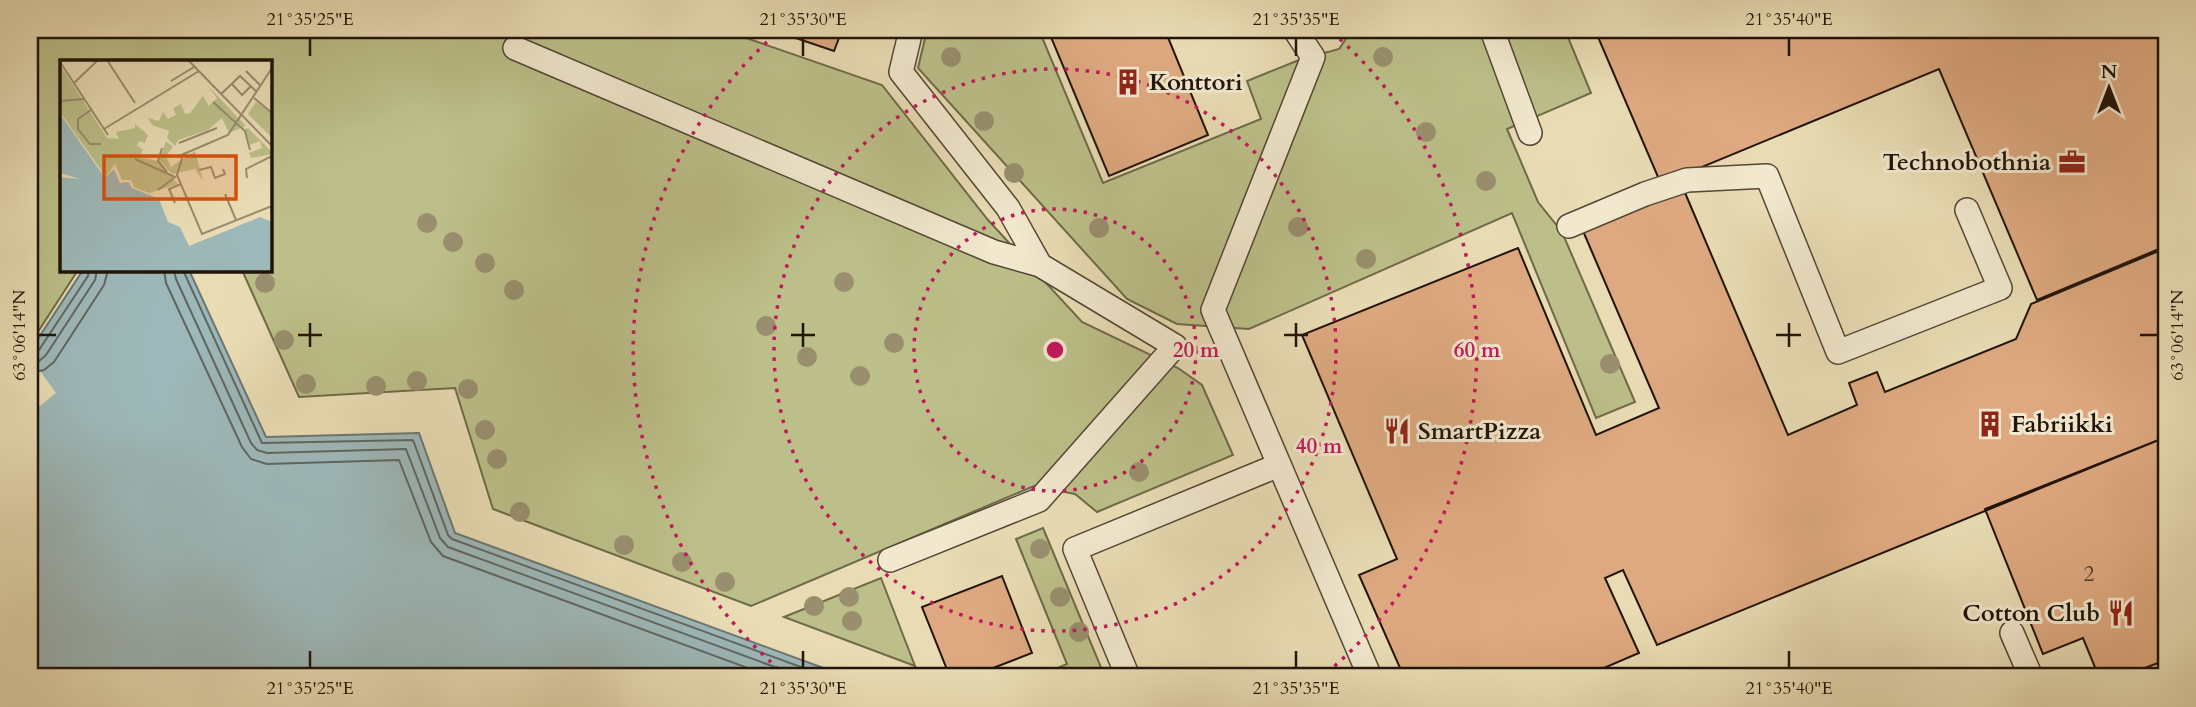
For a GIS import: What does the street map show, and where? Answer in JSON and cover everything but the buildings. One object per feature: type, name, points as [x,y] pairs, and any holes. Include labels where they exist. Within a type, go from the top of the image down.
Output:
[{"type":"lane","points":[[911,30],[901,72],[1008,208],[1040,265]]},
{"type":"lane","points":[[1294,30],[1313,57],[1213,310],[1370,677]]},
{"type":"lane","points":[[1492,30],[1530,133]]},
{"type":"lane","points":[[515,48],[994,252],[1040,265],[1175,346],[1039,500],[890,560]]},
{"type":"lane","points":[[1569,226],[1645,194],[1688,180],[1767,176],[1838,352],[2000,288],[1967,210]]},
{"type":"lane","points":[[1128,677],[1075,548],[1279,465]]},
{"type":"lane","points":[[2012,633],[2031,677]]},
{"type":"green space","points":[[30,30],[723,30],[882,85],[988,220],[1082,322],[1178,368],[1202,385],[1233,455],[1097,512],[1075,494],[1034,486],[751,606],[493,509],[455,388],[299,397],[242,271],[271,271],[271,60],[60,60],[60,271],[77,271],[30,344]]},
{"type":"green space","points":[[927,30],[1039,30],[1103,183],[1261,119],[1247,81],[1299,60],[1339,49],[1352,30],[1565,30],[1591,93],[1507,129],[1538,202],[1562,232],[1635,402],[1596,418],[1512,213],[1249,329],[1177,324],[1127,299],[918,68]]},
{"type":"green space","points":[[1043,528],[1105,677],[1037,677],[1067,664],[1016,539]]},
{"type":"green space","points":[[881,578],[915,666],[784,617]]},
{"type":"water","points":[[82,271],[189,271],[266,437],[419,433],[455,533],[848,677],[30,677],[30,351]]},
{"type":"pier","points":[[30,357],[56,393],[30,414]]},
{"type":"place","name":"Konttori","points":[[1128,82]]},
{"type":"place","name":"Technobothnia","points":[[2072,162]]},
{"type":"place","name":"Fabriikki","points":[[1990,424]]},
{"type":"place","name":"SmartPizza","points":[[1397,431]]},
{"type":"place","name":"Cotton Club","points":[[2121,613]]}]
